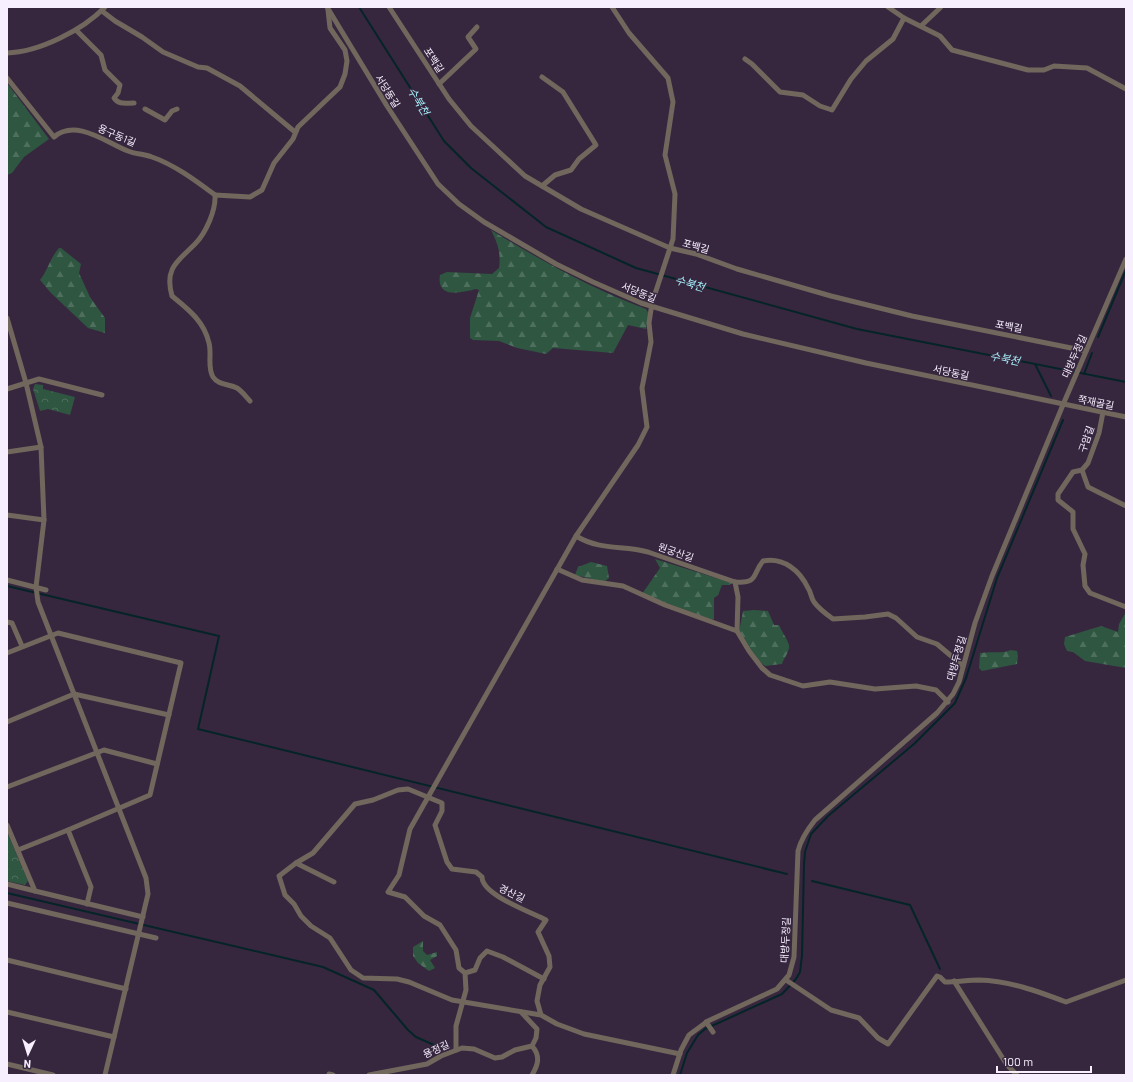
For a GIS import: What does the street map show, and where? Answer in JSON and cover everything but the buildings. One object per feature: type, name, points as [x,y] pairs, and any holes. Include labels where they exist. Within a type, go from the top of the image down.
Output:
[{"type":"street","name":"포백길","points":[[389,7],[439,84],[471,126],[525,176],[581,209],[670,250],[696,254],[737,269],[859,304],[1086,351]]},
{"type":"street","points":[[456,1050],[456,1026],[466,990],[465,973],[459,968],[456,950],[440,925],[424,916],[405,897],[388,892],[399,875],[410,829],[576,536],[638,445],[647,427],[642,388],[650,342],[649,323],[652,305],[673,239],[675,194],[665,155],[673,102],[671,85],[664,72],[629,33],[612,7]]},
{"type":"street","points":[[888,7],[904,18],[940,36],[952,50],[1028,70],[1044,70],[1054,66],[1087,68],[1126,89]]},
{"type":"street","points":[[921,26],[941,7]]},
{"type":"street","points":[[250,402],[238,389],[216,381],[210,368],[210,343],[193,312],[172,296],[169,285],[174,266],[187,250],[195,244],[205,230],[212,213],[215,195],[240,197],[257,195],[262,190],[274,163],[293,139],[295,132],[303,121],[340,87],[345,74],[347,61],[346,50],[330,28],[327,8]]},
{"type":"street","name":"서당동길","points":[[327,8],[423,163],[438,184],[459,204],[502,234],[556,264],[592,282],[652,305],[743,334],[866,363],[1064,402]]},
{"type":"street","points":[[7,53],[28,50],[76,30],[104,9],[115,21],[164,52],[198,66],[207,68],[240,86],[295,132]]},
{"type":"street","points":[[745,59],[782,93],[800,94],[820,106],[832,110],[851,79],[866,61],[894,39],[904,18]]},
{"type":"street","points":[[439,84],[476,49],[468,37],[477,27]]},
{"type":"street","points":[[76,30],[101,55],[105,70],[120,85],[118,93],[114,98],[116,102],[120,104],[134,102]]},
{"type":"street","points":[[542,77],[563,92],[596,145],[579,159],[571,170],[555,175],[542,186]]},
{"type":"street","name":"용구동1길","points":[[7,78],[54,137],[58,133],[72,130],[100,137],[128,151],[152,157],[182,172],[215,195]]},
{"type":"street","points":[[145,109],[165,120],[172,111],[177,109]]},
{"type":"street","name":"대방두정길","points":[[673,1075],[680,1054],[689,1035],[706,1023],[777,989],[787,981],[793,967],[797,862],[799,847],[804,836],[816,820],[948,702],[959,682],[975,623],[992,576],[1064,402],[1126,259]]},
{"type":"street","points":[[7,318],[10,335],[26,383],[42,447],[44,520],[36,587],[38,602],[146,878],[148,894],[140,935],[105,1075]]},
{"type":"street","points":[[7,389],[39,379],[102,395]]},
{"type":"street","name":"쪽재골길","points":[[1064,402],[1126,417]]},
{"type":"street","name":"구암길","points":[[1104,412],[1099,433],[1088,463],[1082,470],[1073,472],[1058,494],[1061,503],[1069,507],[1073,512],[1073,529],[1085,554],[1083,565],[1085,586],[1090,593],[1126,607]]},
{"type":"street","points":[[7,452],[42,447]]},
{"type":"street","points":[[1082,470],[1088,487],[1126,506]]},
{"type":"street","points":[[7,515],[44,520]]},
{"type":"street","name":"원궁산길","points":[[576,536],[600,546],[634,549],[648,552],[735,582]]},
{"type":"street","points":[[948,702],[936,690],[916,686],[875,689],[835,682],[803,686],[770,675],[749,652],[737,631],[738,597],[735,582],[746,583],[753,579],[763,561],[769,560],[788,565],[800,574],[808,587],[813,601],[832,619],[865,618],[888,614],[896,618],[917,637],[937,644],[963,666]]},
{"type":"street","points":[[558,569],[582,580],[623,586],[665,605],[737,631]]},
{"type":"street","points":[[7,580],[46,590]]},
{"type":"street","points":[[7,622],[12,623],[22,646]]},
{"type":"street","points":[[7,653],[58,633],[181,663],[150,795],[18,850]]},
{"type":"street","points":[[7,722],[74,694],[169,715]]},
{"type":"street","points":[[7,787],[104,750],[157,764]]},
{"type":"street","name":"경산길","points":[[541,1015],[537,1001],[544,979],[550,967],[549,956],[538,932],[546,920],[491,893],[482,882],[482,877],[476,872],[452,869],[447,862],[435,825],[442,811],[442,803],[408,789],[403,789],[355,804],[313,853],[296,863],[279,876],[285,895],[294,904],[301,916],[311,926],[330,938],[351,970],[366,979],[397,979],[409,982],[452,1000],[541,1015],[557,1024],[584,1034],[680,1054]]},
{"type":"street","points":[[7,825],[35,891]]},
{"type":"street","points":[[68,830],[91,887],[87,904]]},
{"type":"street","points":[[296,863],[334,882]]},
{"type":"street","points":[[7,884],[143,917]]},
{"type":"street","points":[[7,903],[156,938]]},
{"type":"street","points":[[465,973],[475,970],[480,958],[487,951],[503,956],[544,979]]},
{"type":"street","points":[[7,960],[126,990]]},
{"type":"street","points":[[787,981],[831,1010],[858,1018],[878,1038],[888,1044],[934,978],[940,976],[945,982],[981,980],[1027,987],[1066,1002],[1126,980]]},
{"type":"street","points":[[954,981],[1007,1065],[1017,1075]]},
{"type":"street","points":[[7,1012],[114,1037]]},
{"type":"street","points":[[521,1012],[537,1029],[536,1038],[532,1046],[538,1060],[537,1066],[532,1075]]},
{"type":"street","points":[[706,1023],[713,1032]]},
{"type":"street","name":"용정길","points":[[369,1075],[427,1064],[456,1050],[474,1049],[495,1058],[502,1057],[516,1050],[532,1046]]},
{"type":"street","points":[[7,1064],[53,1075]]},
{"type":"green space","points":[[7,83],[49,139],[24,157],[12,173],[7,175]]},
{"type":"green space","points":[[491,230],[586,283],[646,309],[649,314],[646,329],[628,325],[613,353],[553,348],[546,354],[517,348],[499,341],[473,340],[470,338],[470,318],[479,290],[476,289],[464,292],[446,291],[442,288],[440,283],[440,275],[447,272],[492,274],[499,268],[500,258]]},
{"type":"green space","points":[[59,248],[81,264],[79,273],[90,297],[105,318],[105,333],[88,328],[51,293],[40,280]]},
{"type":"green space","points":[[35,384],[43,385],[43,389],[75,397],[70,415],[48,409],[40,411],[33,389]]},
{"type":"green space","points":[[655,559],[732,583],[729,585],[722,585],[718,595],[714,598],[714,619],[712,620],[642,594],[660,568]]},
{"type":"green space","points":[[591,562],[607,566],[609,578],[604,582],[575,575],[578,567]]},
{"type":"green space","points":[[743,611],[768,611],[774,625],[779,625],[789,646],[788,652],[782,664],[765,666],[757,659],[739,632]]},
{"type":"green space","points":[[1126,612],[1126,668],[1085,661],[1073,652],[1067,651],[1064,644],[1065,637],[1101,626],[1118,632],[1119,624]]},
{"type":"green space","points":[[1011,650],[1017,651],[1017,664],[982,671],[979,668],[980,653],[1003,652]]},
{"type":"green space","points":[[7,832],[28,881],[25,885],[7,881]]},
{"type":"green space","points":[[423,941],[423,951],[427,955],[437,952],[437,956],[430,960],[435,968],[429,971],[418,963],[413,956],[413,947]]},
{"type":"waterway","name":"수북천","points":[[359,7],[444,141],[471,168],[546,227],[636,268],[857,329],[1126,382]]},
{"type":"waterway","points":[[1098,337],[1126,270]]},
{"type":"waterway","points":[[1084,374],[1092,353]]},
{"type":"waterway","points":[[1035,364],[1051,396]]},
{"type":"waterway","points":[[680,1075],[687,1053],[698,1035],[705,1029],[782,994],[796,979],[800,972],[802,955],[805,852],[811,834],[828,816],[914,744],[955,703],[966,678],[997,578],[1063,420]]},
{"type":"waterway","points":[[7,586],[219,636],[198,729],[787,874]]},
{"type":"waterway","points":[[812,881],[910,905],[940,969]]},
{"type":"waterway","points":[[7,893],[323,967],[374,990],[408,1030],[416,1037],[443,1049]]}]
